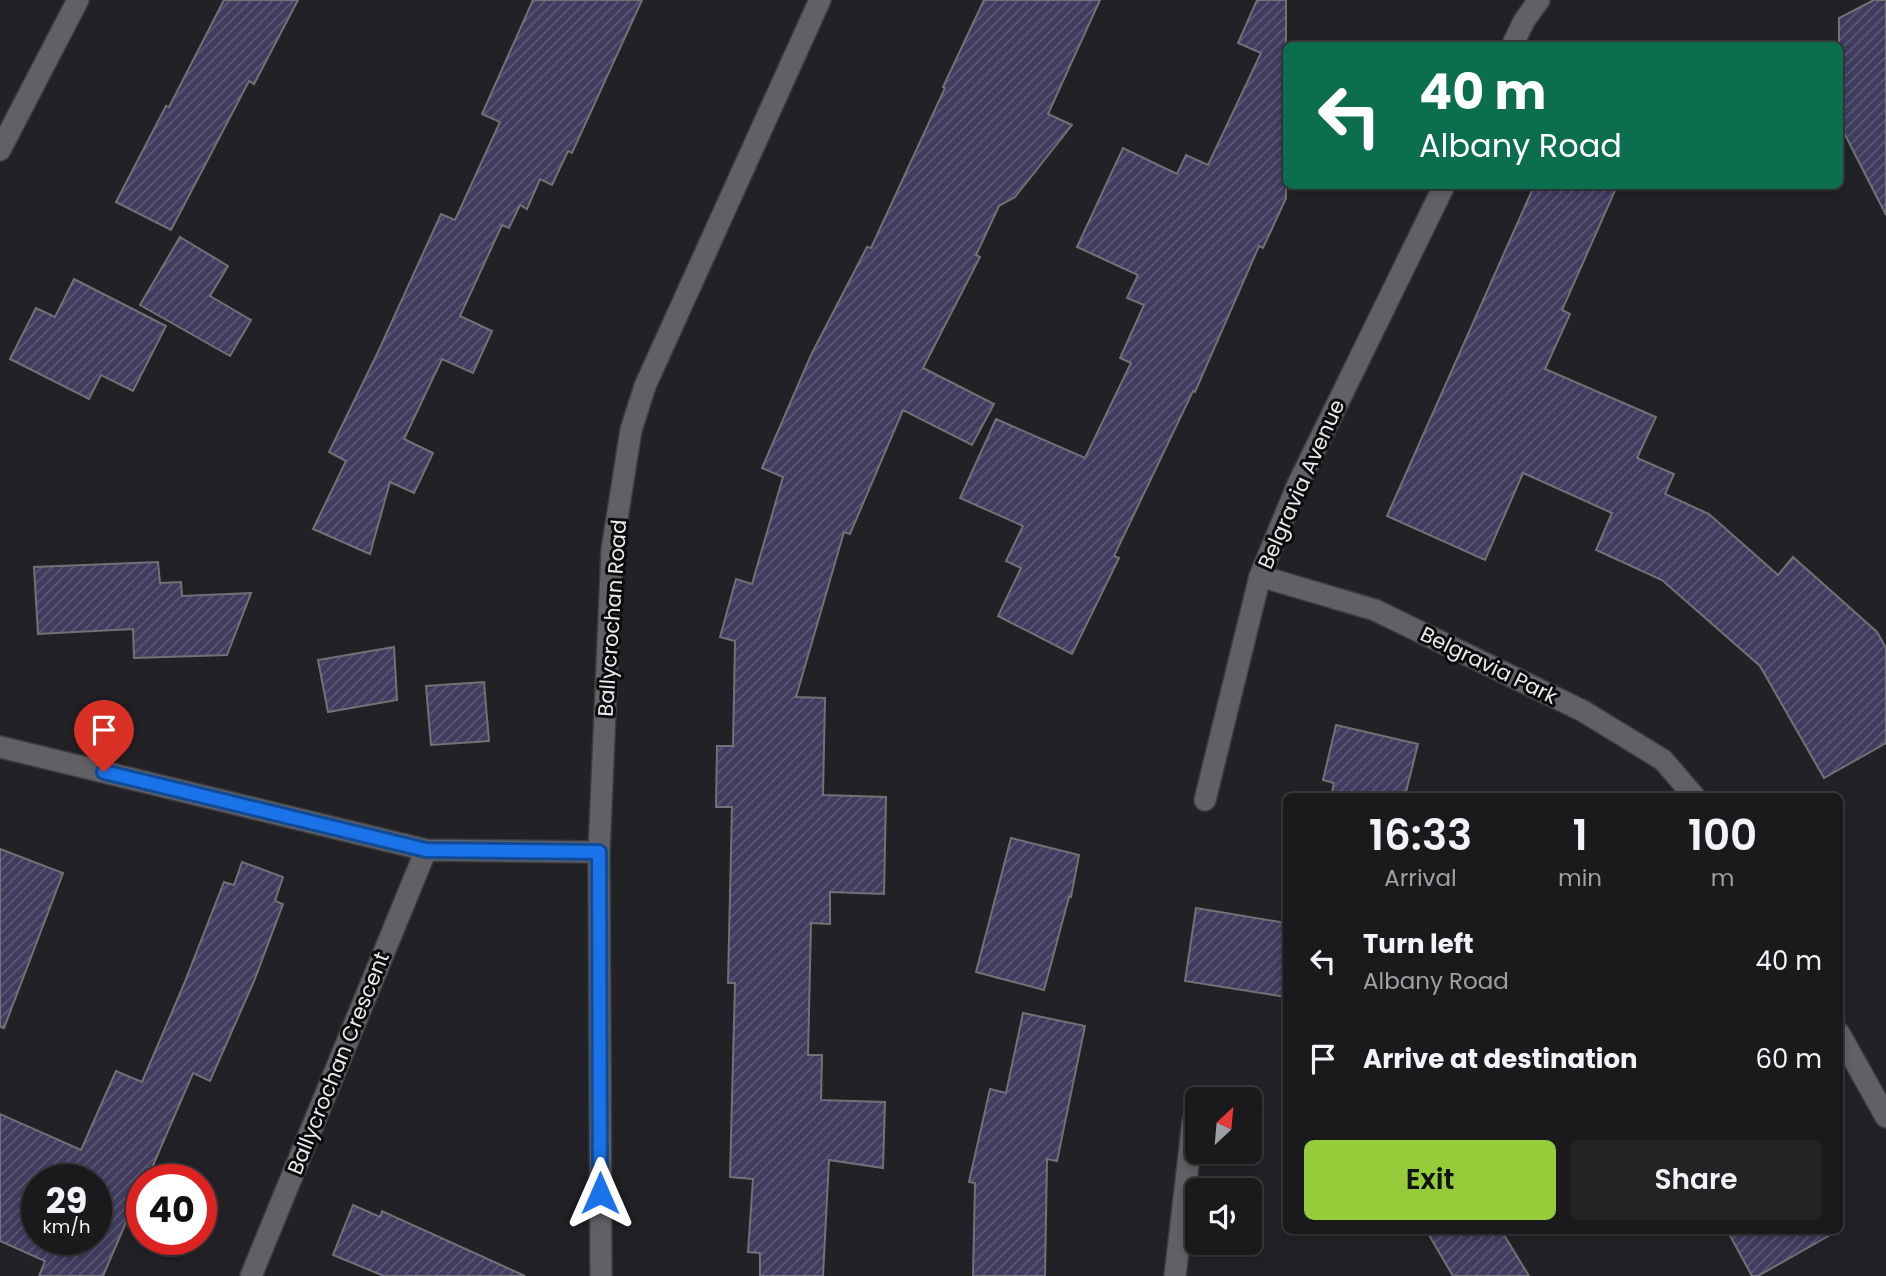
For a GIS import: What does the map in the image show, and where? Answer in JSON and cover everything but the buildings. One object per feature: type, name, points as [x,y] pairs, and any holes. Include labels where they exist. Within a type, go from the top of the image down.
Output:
[{"type":"street","points":[[0,150],[78,0]]},
{"type":"street","name":"Ballycrochan Road","points":[[601,1276],[599,852],[612,550],[631,430],[645,386],[820,0]]},
{"type":"street","points":[[1514,42],[1524,21],[1539,0]]},
{"type":"street","name":"Belgravia Avenue","points":[[1205,800],[1260,576],[1298,484],[1443,189]]},
{"type":"street","name":"Belgravia Park","points":[[1260,576],[1375,610],[1583,711],[1663,760],[1691,793]]},
{"type":"street","points":[[0,747],[426,850],[599,852]]},
{"type":"street","name":"Ballycrochan Crescent","points":[[251,1276],[426,850]]},
{"type":"street","points":[[1843,1040],[1885,1112]]},
{"type":"street","points":[[1175,1276],[1188,1164]]},
{"type":"route","points":[[104,772],[426,850],[599,852],[600,1193]]}]
